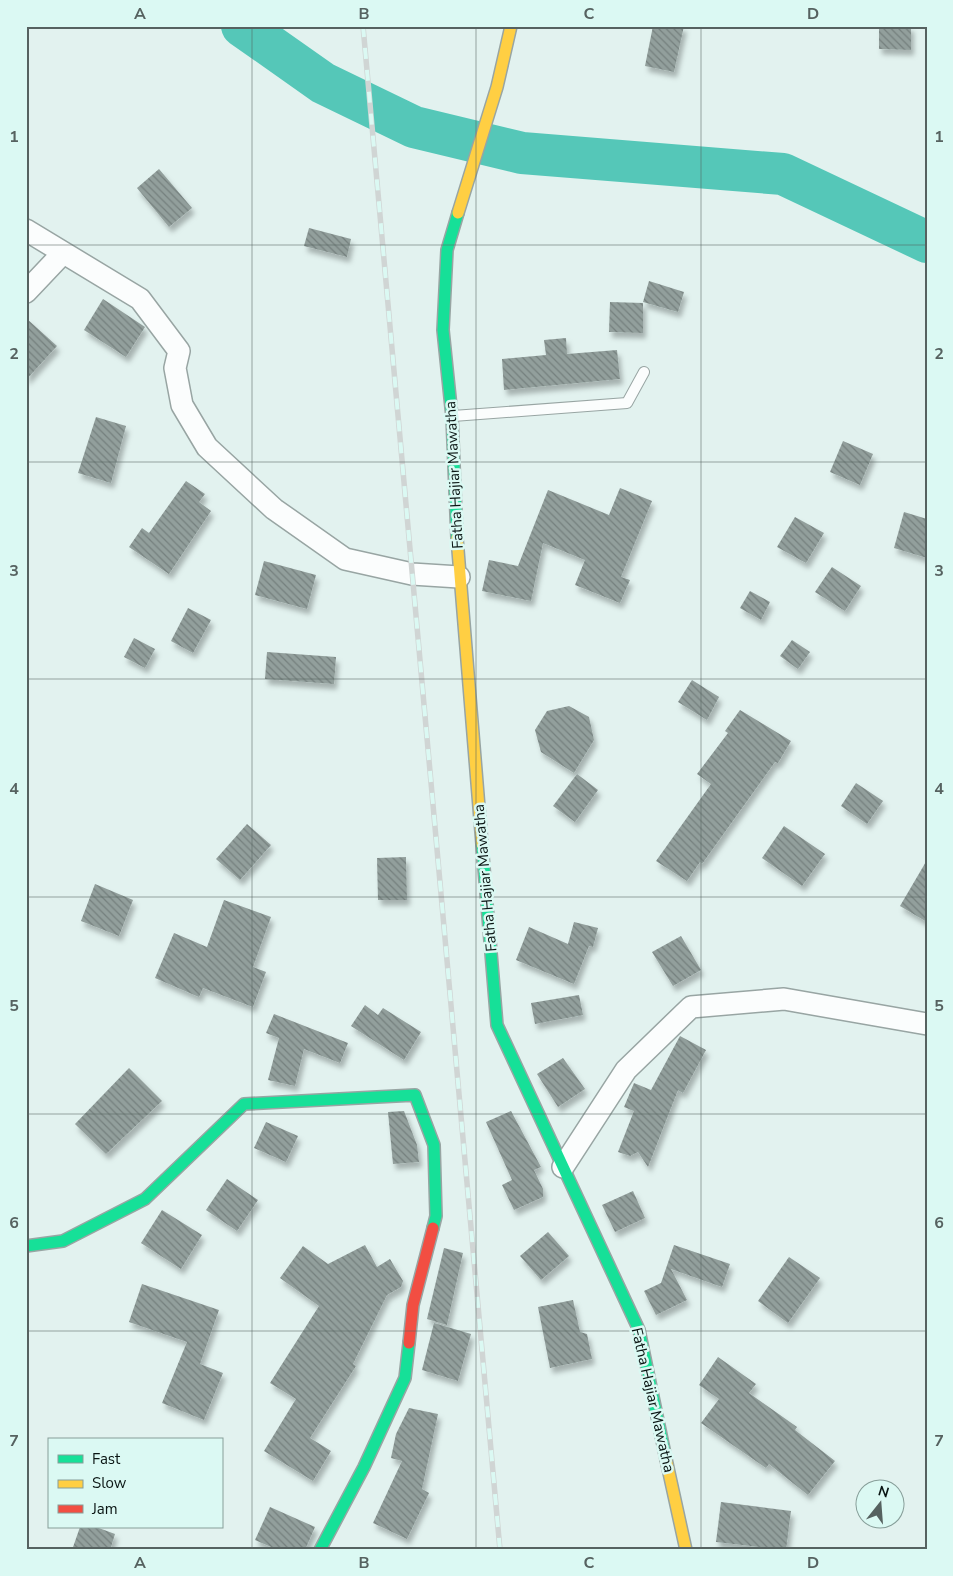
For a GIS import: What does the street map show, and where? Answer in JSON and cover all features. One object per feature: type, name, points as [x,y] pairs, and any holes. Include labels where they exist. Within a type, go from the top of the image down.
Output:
[{"type":"street","name":"Fatha Hajiar Mawatha","points":[[511,26],[497,87],[447,250],[442,330],[452,417],[459,577],[497,1025],[639,1330],[686,1550]]},
{"type":"street","points":[[26,230],[62,254],[140,299],[179,351],[175,368],[182,405],[207,447],[274,509],[345,559],[412,574],[459,577]]},
{"type":"street","points":[[26,292],[62,254]]},
{"type":"street","points":[[563,1167],[626,1070],[691,1007],[784,998],[927,1024]]},
{"type":"street","points":[[26,1246],[63,1241],[145,1199],[244,1104],[416,1095],[434,1145],[436,1216],[413,1305],[404,1378],[364,1467],[320,1550]]},
{"type":"lane","points":[[452,417],[627,403],[644,372]]},
{"type":"building","points":[[653,26],[684,26],[674,72],[645,66]]},
{"type":"building","points":[[879,26],[911,26],[911,50],[879,49]]},
{"type":"building","points":[[159,169],[192,208],[169,227],[137,188]]},
{"type":"building","points":[[309,228],[351,239],[347,257],[304,246]]},
{"type":"building","points":[[649,281],[684,292],[678,312],[643,302]]},
{"type":"building","points":[[103,299],[145,327],[126,357],[84,330]]},
{"type":"building","points":[[610,302],[643,303],[643,333],[609,332]]},
{"type":"building","points":[[26,318],[57,346],[26,380]]},
{"type":"building","points":[[566,338],[567,354],[617,350],[620,379],[504,390],[502,359],[546,355],[544,340]]},
{"type":"building","points":[[96,417],[126,426],[111,483],[78,473]]},
{"type":"building","points":[[843,441],[873,454],[860,485],[830,472]]},
{"type":"building","points":[[186,481],[205,494],[199,502],[211,511],[169,574],[129,547],[142,528],[149,533]]},
{"type":"building","points":[[620,488],[652,501],[621,577],[630,580],[620,603],[575,585],[585,560],[543,543],[531,601],[482,591],[489,560],[518,566],[548,490],[609,515]]},
{"type":"building","points":[[904,512],[927,519],[927,558],[894,548]]},
{"type":"building","points":[[795,517],[824,533],[806,563],[777,547]]},
{"type":"building","points":[[264,561],[316,575],[307,609],[255,595]]},
{"type":"building","points":[[832,567],[861,586],[845,611],[815,592]]},
{"type":"building","points":[[750,591],[770,602],[761,620],[740,608]]},
{"type":"building","points":[[188,608],[211,620],[193,653],[171,641]]},
{"type":"building","points":[[134,638],[155,649],[145,668],[124,657]]},
{"type":"building","points":[[792,640],[810,652],[798,669],[780,656]]},
{"type":"building","points":[[267,652],[336,657],[334,684],[265,679]]},
{"type":"building","points":[[692,680],[719,697],[707,720],[678,702]]},
{"type":"building","points":[[569,706],[589,717],[594,740],[574,773],[541,752],[535,730],[547,711]]},
{"type":"building","points":[[740,710],[791,741],[778,763],[775,762],[702,864],[700,862],[687,881],[656,861],[711,784],[697,774],[728,733],[725,731]]},
{"type":"building","points":[[577,774],[598,790],[575,822],[553,806]]},
{"type":"building","points":[[856,783],[883,801],[867,824],[841,806]]},
{"type":"building","points":[[247,824],[271,845],[240,880],[216,859]]},
{"type":"building","points":[[784,826],[825,854],[802,886],[762,858]]},
{"type":"building","points":[[406,857],[407,900],[378,900],[377,858]]},
{"type":"building","points":[[927,860],[927,922],[900,906]]},
{"type":"building","points":[[95,884],[133,900],[119,936],[81,921]]},
{"type":"building","points":[[224,900],[271,917],[253,967],[266,972],[253,1007],[203,988],[199,997],[155,978],[174,933],[207,947]]},
{"type":"building","points":[[574,922],[598,928],[593,947],[589,946],[574,984],[516,960],[529,927],[568,944]]},
{"type":"building","points":[[681,936],[701,970],[673,986],[652,952]]},
{"type":"building","points":[[579,995],[583,1015],[535,1024],[531,1003]]},
{"type":"building","points":[[365,1005],[378,1015],[383,1008],[421,1032],[404,1060],[351,1026]]},
{"type":"building","points":[[274,1014],[348,1043],[340,1063],[304,1049],[295,1086],[268,1080],[279,1038],[266,1033]]},
{"type":"building","points":[[680,1036],[706,1050],[683,1093],[678,1090],[648,1167],[638,1152],[630,1156],[618,1152],[634,1111],[624,1107],[634,1083],[651,1090]]},
{"type":"building","points":[[563,1058],[585,1089],[558,1107],[537,1074]]},
{"type":"building","points":[[129,1068],[162,1101],[106,1154],[75,1124]]},
{"type":"building","points":[[404,1111],[417,1145],[419,1162],[393,1164],[388,1112]]},
{"type":"building","points":[[511,1111],[541,1167],[534,1170],[543,1189],[543,1197],[514,1210],[502,1185],[512,1180],[486,1122]]},
{"type":"building","points":[[266,1122],[298,1136],[286,1162],[254,1148]]},
{"type":"building","points":[[227,1179],[258,1200],[237,1231],[206,1210]]},
{"type":"building","points":[[633,1191],[645,1218],[615,1232],[602,1205]]},
{"type":"building","points":[[162,1210],[202,1235],[181,1269],[141,1243]]},
{"type":"building","points":[[548,1232],[569,1256],[541,1280],[520,1256]]},
{"type":"building","points":[[365,1245],[377,1267],[390,1259],[403,1281],[401,1287],[387,1295],[353,1364],[356,1366],[310,1438],[331,1451],[313,1481],[264,1451],[296,1399],[270,1383],[319,1306],[280,1278],[303,1246],[328,1264]]},
{"type":"building","points":[[674,1245],[730,1264],[722,1287],[671,1269],[687,1300],[656,1315],[644,1291],[661,1283]]},
{"type":"building","points":[[444,1248],[463,1253],[447,1325],[427,1319]]},
{"type":"building","points":[[789,1257],[820,1278],[788,1323],[758,1301]]},
{"type":"building","points":[[142,1284],[219,1310],[200,1364],[223,1373],[204,1420],[162,1403],[187,1342],[129,1322]]},
{"type":"building","points":[[573,1300],[580,1332],[587,1334],[592,1359],[550,1368],[538,1307]]},
{"type":"building","points":[[434,1323],[471,1334],[458,1381],[422,1370]]},
{"type":"building","points":[[718,1357],[756,1384],[749,1393],[797,1427],[795,1430],[835,1461],[808,1495],[769,1464],[766,1468],[701,1423],[719,1399],[699,1385]]},
{"type":"building","points":[[409,1408],[438,1414],[422,1489],[429,1493],[407,1539],[373,1523],[402,1461],[391,1458],[396,1434]]},
{"type":"building","points":[[721,1502],[791,1511],[786,1550],[716,1542]]},
{"type":"building","points":[[270,1507],[315,1527],[305,1550],[278,1550],[255,1540]]},
{"type":"building","points":[[80,1528],[99,1528],[115,1534],[110,1550],[72,1550]]},
{"type":"waterway","points":[[242,26],[323,83],[414,127],[522,153],[783,174],[927,242]]},
{"type":"railway","points":[[363,26],[500,1550]]},
{"type":"traffic: fast","points":[[457,538],[452,417],[443,330],[447,250],[458,213]]},
{"type":"traffic: fast","points":[[482,844],[497,1025],[639,1330],[666,1459]]},
{"type":"traffic: fast","points":[[26,1246],[63,1241],[145,1199],[244,1104],[415,1095],[434,1145],[436,1216],[433,1228]]},
{"type":"traffic: fast","points":[[320,1550],[364,1467],[405,1378],[409,1343]]},
{"type":"traffic: slow","points":[[458,213],[497,87],[511,26]]},
{"type":"traffic: slow","points":[[457,538],[482,844]]},
{"type":"traffic: slow","points":[[666,1459],[686,1550]]},
{"type":"traffic: jam","points":[[409,1343],[413,1305],[433,1228]]}]
